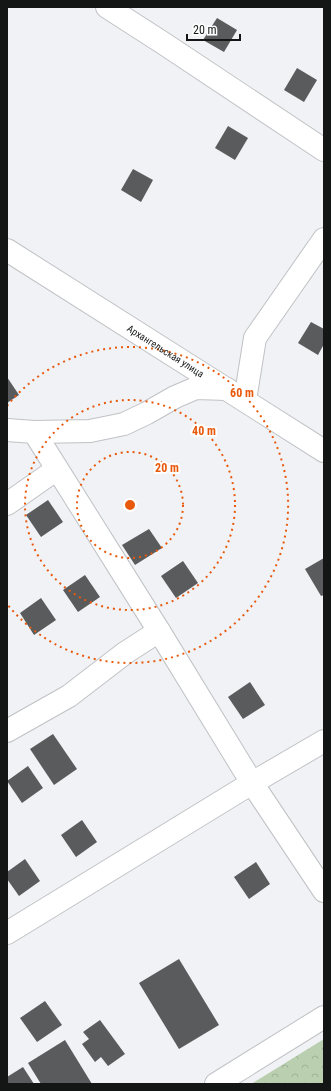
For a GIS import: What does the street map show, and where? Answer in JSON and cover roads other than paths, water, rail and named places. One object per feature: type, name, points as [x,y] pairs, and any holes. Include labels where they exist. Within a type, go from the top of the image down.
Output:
[{"type":"street","points":[[107,7],[324,150]]},
{"type":"street","points":[[7,430],[34,432],[90,431],[124,424],[175,397],[196,388],[236,395],[256,338],[324,239]]},
{"type":"street","name":"Архангельская улица","points":[[7,250],[324,451]]},
{"type":"street","points":[[34,432],[252,783],[324,891]]},
{"type":"street","points":[[7,504],[57,469]]},
{"type":"street","points":[[7,731],[69,696],[125,653],[159,631]]},
{"type":"street","points":[[7,933],[252,783],[324,741]]},
{"type":"street","points":[[216,1084],[324,1017]]}]
